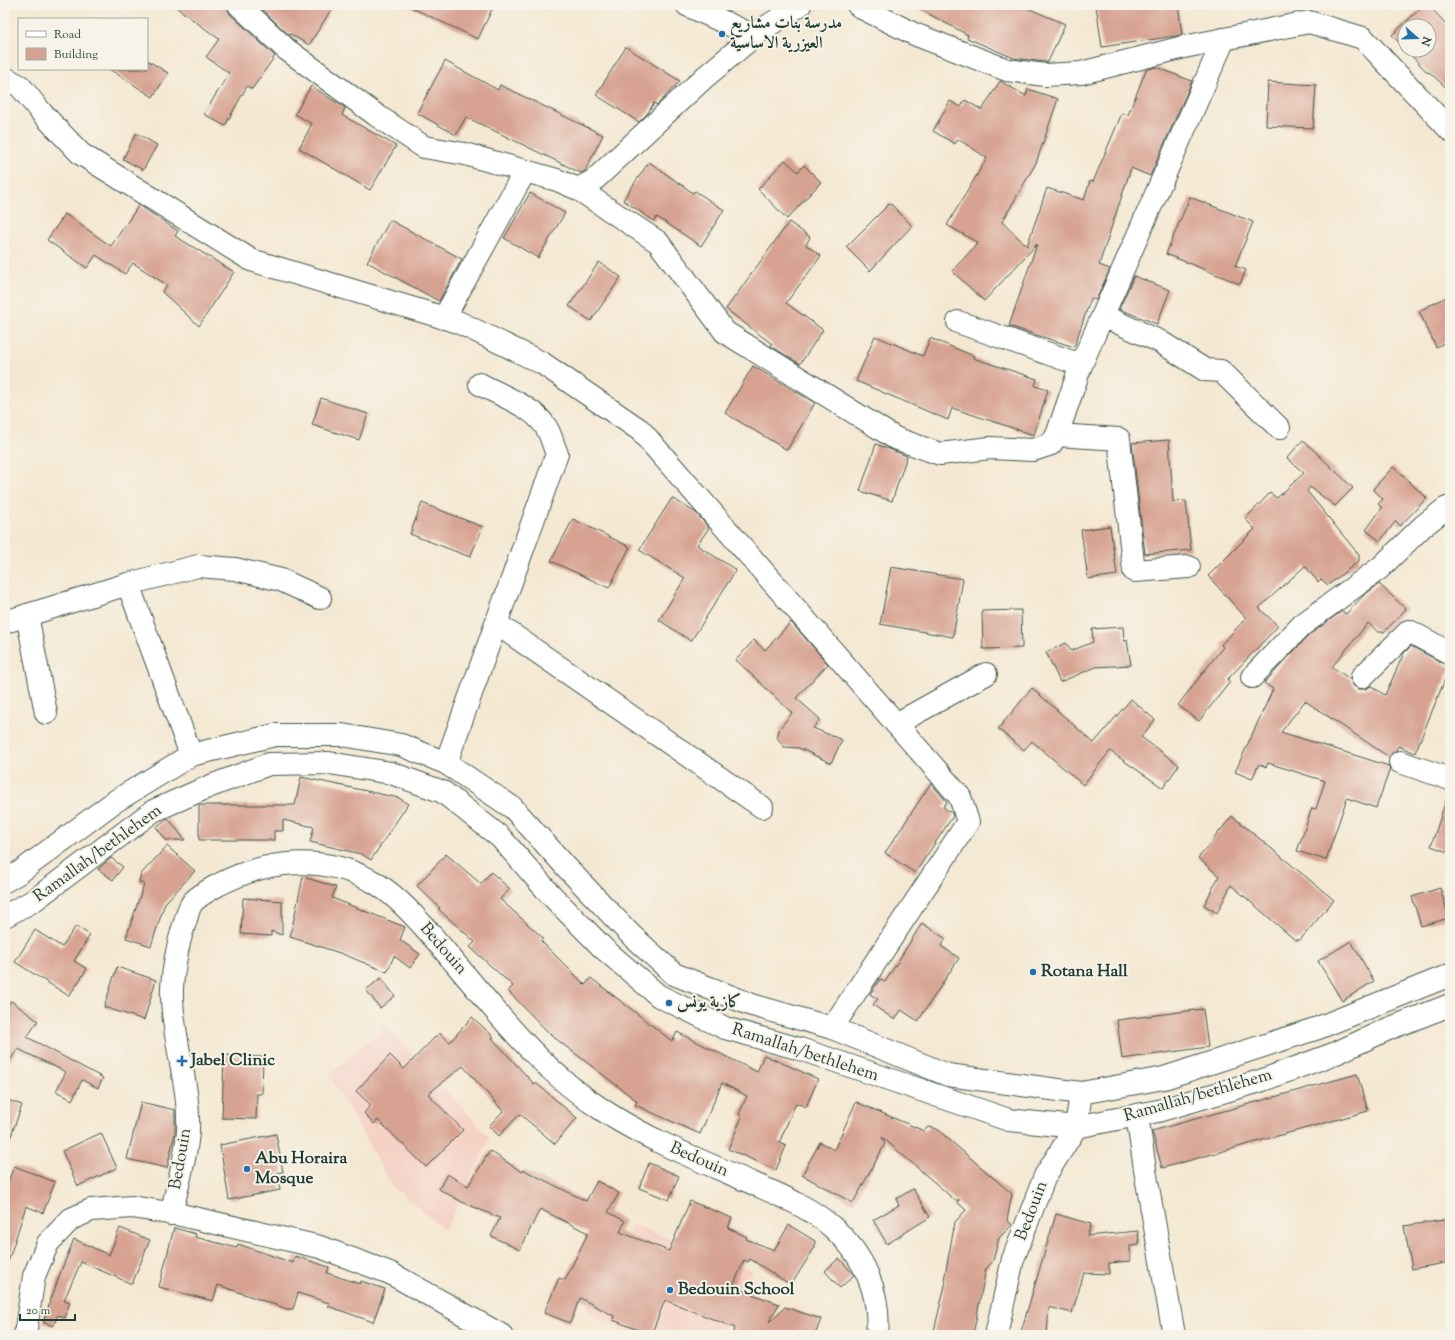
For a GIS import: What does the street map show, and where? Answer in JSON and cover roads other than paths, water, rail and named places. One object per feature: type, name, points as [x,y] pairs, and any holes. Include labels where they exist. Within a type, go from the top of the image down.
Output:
[{"type":"street","points":[[239,5],[286,49],[376,115],[424,147],[465,154],[525,171],[578,189],[658,242],[725,332],[895,438],[940,454],[990,448],[1033,450],[1051,444],[1057,435],[1081,365],[1224,39]]},
{"type":"street","points":[[688,5],[754,36]]},
{"type":"street","points":[[578,189],[592,182],[695,86],[754,36],[800,5]]},
{"type":"street","points":[[858,5],[914,34],[1007,70],[1044,75],[1081,73],[1184,47],[1309,22],[1363,38],[1450,130]]},
{"type":"street","points":[[5,78],[20,86],[41,112],[81,154],[251,260],[458,322],[542,363],[640,430],[960,796],[968,822],[832,1028]]},
{"type":"street","points":[[444,318],[525,171]]},
{"type":"street","points":[[1103,316],[1159,341],[1205,370],[1221,371],[1278,428]]},
{"type":"street","points":[[958,322],[1081,365]]},
{"type":"street","points":[[446,763],[557,454],[547,427],[538,418],[524,408],[480,384]]},
{"type":"street","points":[[1057,435],[1120,439],[1134,571],[1188,567]]},
{"type":"street","points":[[1252,677],[1302,625],[1380,568],[1423,526],[1445,509],[1450,507]]},
{"type":"street","points":[[5,622],[128,584],[198,566],[235,569],[281,580],[320,598]]},
{"type":"street","points":[[128,584],[191,755]]},
{"type":"street","points":[[27,615],[46,714]]},
{"type":"street","points":[[496,624],[762,807]]},
{"type":"street","points":[[1362,677],[1409,631],[1450,653]]},
{"type":"street","points":[[896,724],[986,674]]},
{"type":"street","name":"Ramallah/bethlehem","points":[[5,881],[20,872],[114,802],[191,755],[275,735],[342,735],[401,745],[446,763],[514,808],[568,869],[632,936],[674,974],[752,1005],[832,1028],[948,1075],[1081,1093],[1164,1078],[1249,1052],[1318,1028],[1450,975]]},
{"type":"street","points":[[1400,762],[1450,779]]},
{"type":"street","name":"Ramallah/bethlehem","points":[[5,916],[33,901],[153,811],[208,786],[269,764],[329,764],[391,773],[443,792],[500,837],[550,894],[599,944],[659,996],[725,1028],[800,1049],[1002,1118],[1076,1127],[1158,1111],[1260,1081],[1336,1053],[1388,1029],[1450,1005]]},
{"type":"street","name":"Bedouin","points":[[170,1214],[188,1132],[188,1097],[177,1040],[171,994],[180,936],[192,902],[217,886],[247,872],[277,864],[310,863],[346,870],[372,881],[402,904],[426,928],[530,1050],[565,1083],[602,1110],[643,1135],[778,1195],[832,1226],[853,1248],[868,1274],[879,1313],[877,1335]]},
{"type":"street","name":"Bedouin","points":[[996,1335],[1013,1260],[1045,1176],[1076,1127],[1081,1093]]},
{"type":"street","points":[[1137,1115],[1146,1176],[1174,1335]]},
{"type":"street","name":"Bedouin","points":[[25,1335],[34,1276],[48,1243],[71,1219],[91,1210],[132,1206],[327,1249],[390,1273],[501,1335]]},
{"type":"place","name":"مدرسة بنات مشاريع العيزرية الاساسية","points":[[722,34]]},
{"type":"place","name":"Rotana Hall","points":[[1033,972]]},
{"type":"place","name":"كازية يونس","points":[[669,1003]]},
{"type":"place","name":"Jabel Clinic","points":[[182,1061]]},
{"type":"place","name":"Abu Horaira Mosque","points":[[247,1169]]},
{"type":"place","name":"Bedouin School","points":[[670,1290]]}]
